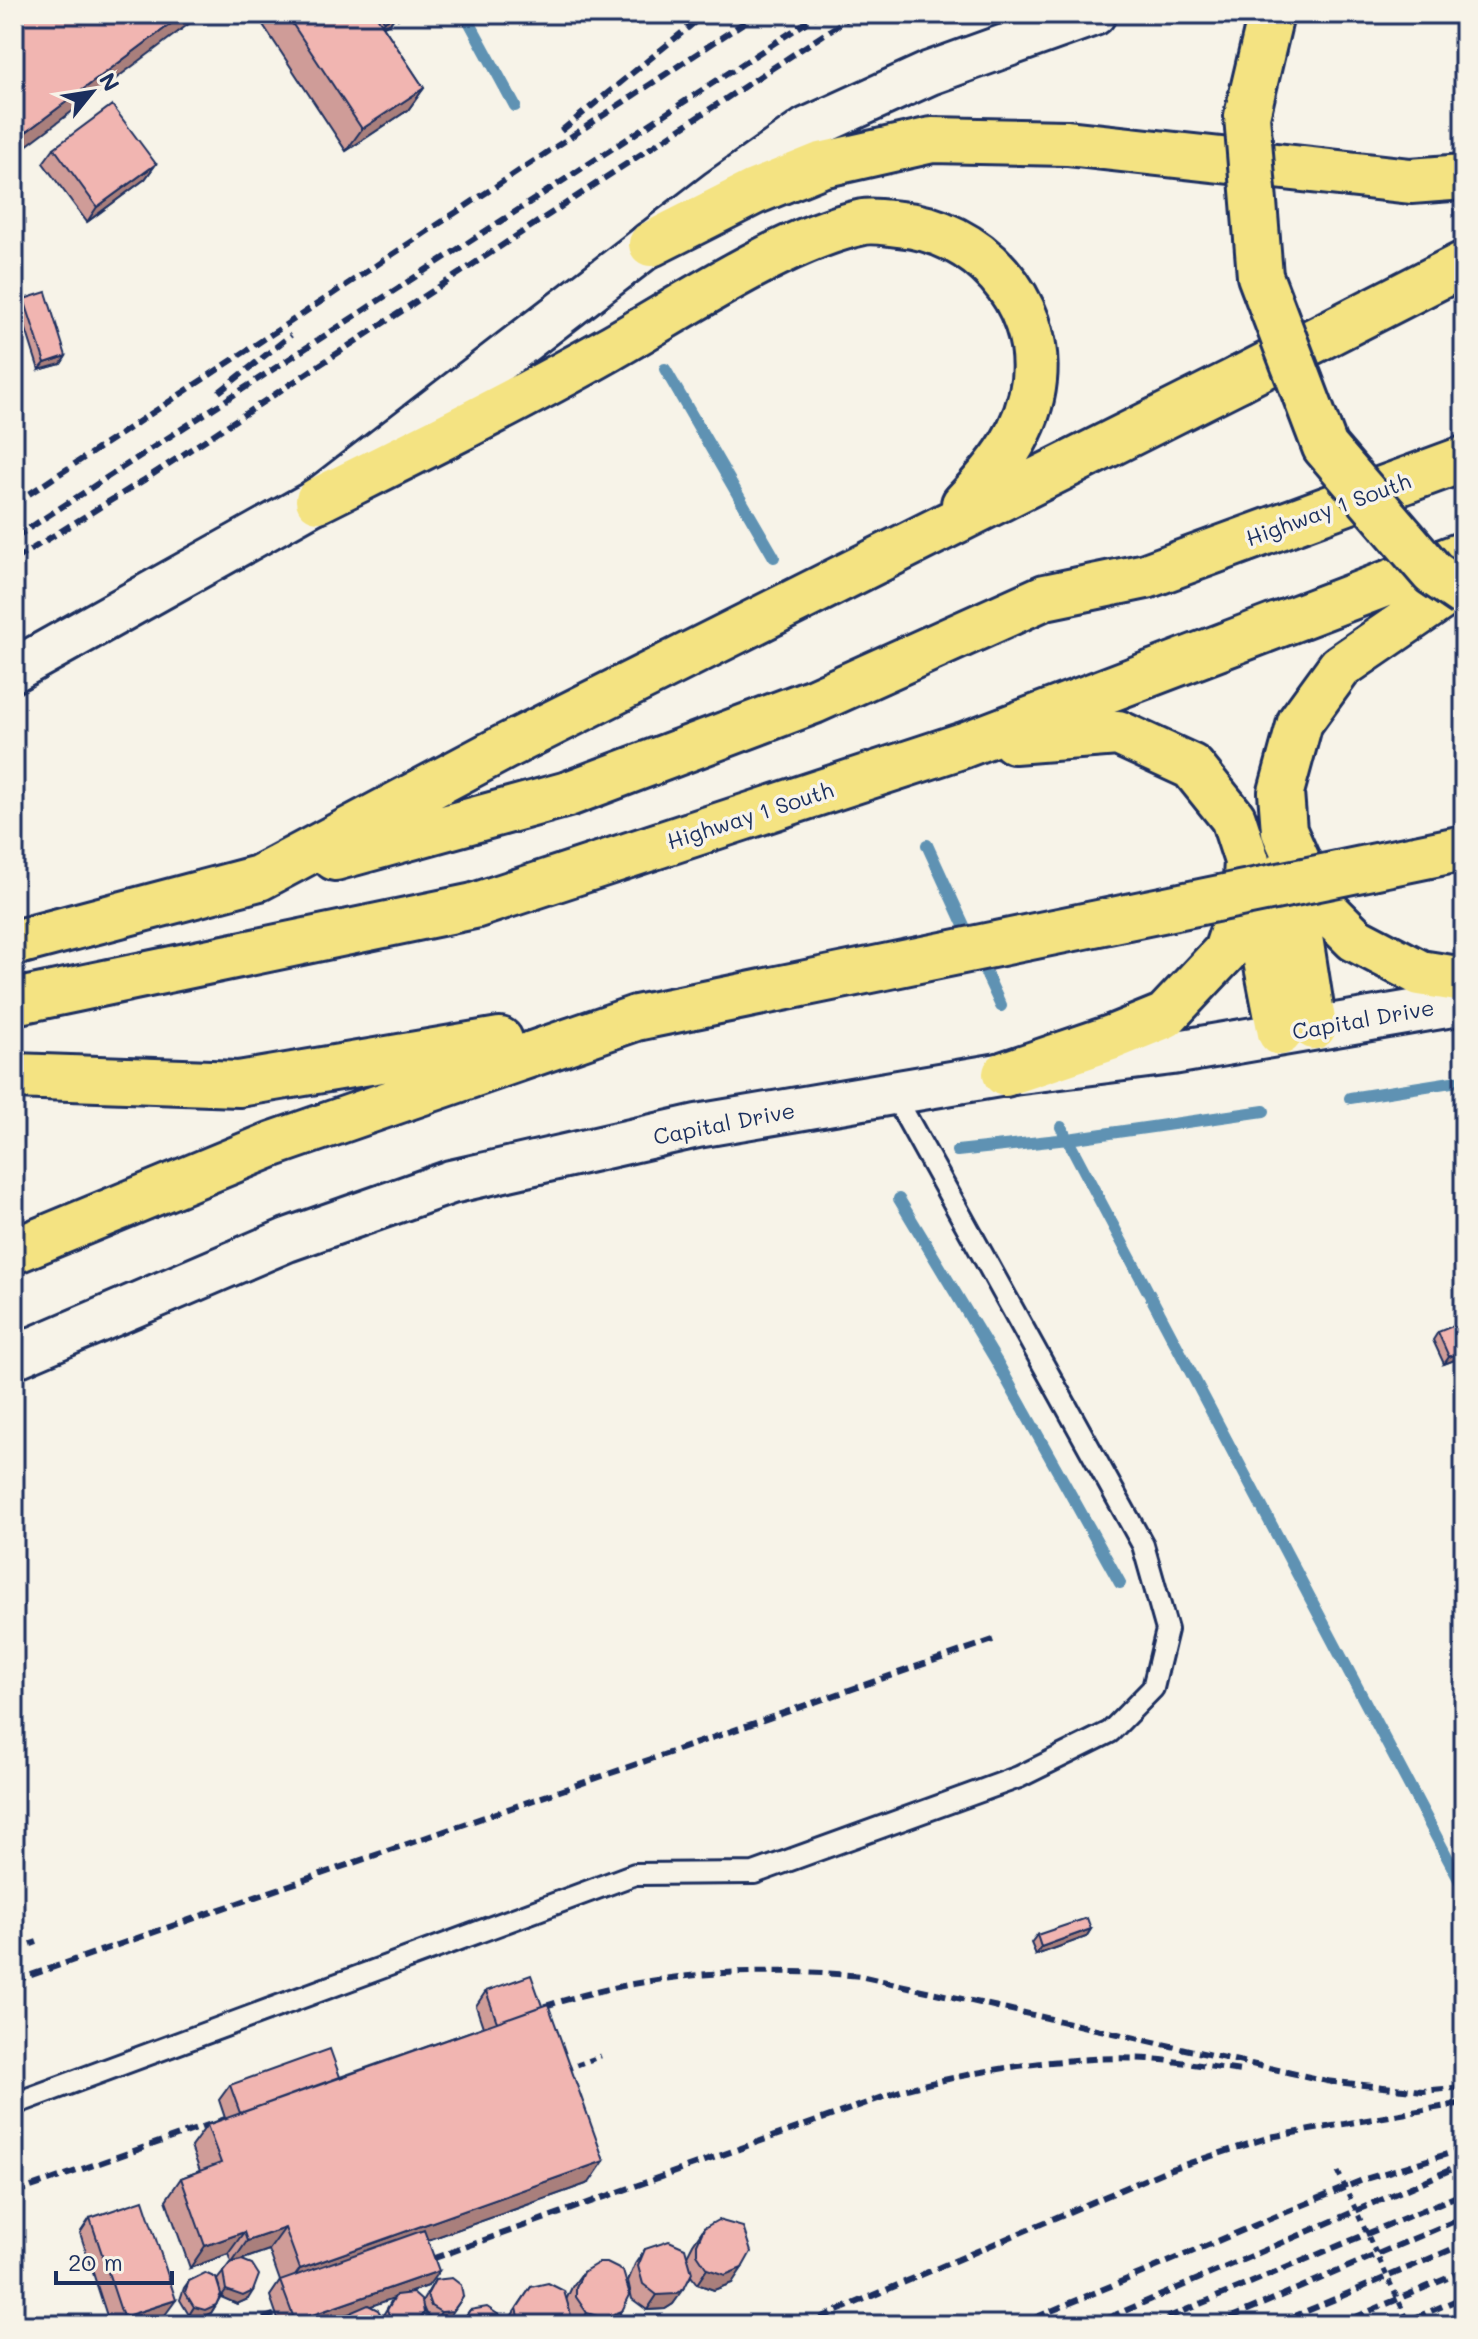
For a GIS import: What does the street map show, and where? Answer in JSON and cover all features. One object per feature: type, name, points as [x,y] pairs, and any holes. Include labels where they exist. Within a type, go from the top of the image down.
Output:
[{"type":"highway","points":[[1271,14],[1247,116],[1260,276],[1325,447],[1433,573],[1464,594]]},
{"type":"highway","points":[[651,244],[754,192],[821,165],[932,140],[1067,143],[1411,181],[1464,177]]},
{"type":"highway","points":[[318,500],[518,400],[802,240],[866,221],[924,226],[961,242],[988,263],[1008,285],[1023,309],[1031,333],[1034,383],[1019,436],[1001,463],[947,522]]},
{"type":"highway","points":[[14,943],[259,878],[503,748],[1464,264]]},
{"type":"highway","name":"Highway 1 South","points":[[259,878],[568,794],[814,701],[1045,597],[1146,576],[1464,459]]},
{"type":"highway","name":"Highway 1 South","points":[[14,1002],[474,906],[964,745],[1464,554]]},
{"type":"highway","points":[[1297,1030],[1281,792],[1300,722],[1340,667],[1464,582]]},
{"type":"highway","points":[[964,745],[1118,733],[1192,767],[1233,818],[1297,1030]]},
{"type":"highway","points":[[1284,831],[1301,869],[1326,910],[1355,939],[1420,973],[1464,980]]},
{"type":"highway","points":[[14,1076],[239,1084],[636,1018],[1464,848]]},
{"type":"highway","points":[[1005,1074],[1165,1016],[1226,951],[1245,894],[1247,861]]},
{"type":"highway","points":[[14,1251],[273,1144],[636,1018]]},
{"type":"street","points":[[14,670],[318,500],[719,191],[807,129],[930,73],[1094,14]]},
{"type":"street","name":"Capital Drive","points":[[14,1357],[287,1240],[451,1182],[697,1126],[1005,1074],[1172,1053],[1464,1003]]},
{"type":"lane","points":[[14,2104],[635,1874],[754,1873],[1005,1782],[1110,1732],[1153,1688],[1167,1630],[1143,1545],[893,1093]]},
{"type":"path","points":[[562,2070],[601,2056]]},
{"type":"path","points":[[1338,2172],[1410,2325]]},
{"type":"building","points":[[14,14],[184,14],[14,141]]},
{"type":"building","points":[[286,14],[375,14],[424,88],[362,129]]},
{"type":"building","points":[[380,14],[396,14],[396,15],[384,21]]},
{"type":"building","points":[[112,105],[156,164],[97,207],[54,148]]},
{"type":"building","points":[[46,292],[66,356],[45,363],[24,299]]},
{"type":"building","points":[[1455,1325],[1464,1350],[1449,1357],[1438,1332]]},
{"type":"building","points":[[1087,1918],[1091,1929],[1041,1947],[1037,1935]]},
{"type":"building","points":[[531,1975],[542,2006],[497,2022],[486,1991]]},
{"type":"building","points":[[548,2004],[604,2161],[300,2269],[285,2228],[247,2241],[244,2232],[205,2246],[181,2178],[221,2163],[207,2125]]},
{"type":"building","points":[[330,2049],[340,2077],[240,2113],[230,2085]]},
{"type":"building","points":[[143,2200],[176,2300],[123,2317],[90,2218]]},
{"type":"building","points":[[718,2220],[743,2227],[751,2252],[742,2268],[725,2275],[707,2269],[697,2254],[697,2244],[704,2228]]},
{"type":"building","points":[[424,2230],[439,2271],[295,2321],[280,2281]]},
{"type":"building","points":[[669,2241],[685,2248],[692,2273],[684,2289],[676,2294],[657,2295],[643,2284],[638,2266],[645,2249]]},
{"type":"building","points":[[242,2260],[252,2264],[259,2275],[253,2291],[243,2296],[226,2290],[223,2272],[230,2263]]},
{"type":"building","points":[[598,2263],[607,2263],[623,2271],[630,2295],[622,2311],[604,2318],[587,2313],[576,2297],[576,2288],[583,2272]]},
{"type":"building","points":[[205,2273],[216,2278],[221,2294],[216,2305],[205,2310],[194,2307],[185,2292],[189,2281]]},
{"type":"building","points":[[452,2278],[461,2285],[463,2297],[453,2311],[441,2312],[431,2306],[427,2295],[435,2280]]},
{"type":"building","points":[[548,2283],[564,2291],[571,2315],[566,2325],[521,2325],[517,2308],[531,2287]]},
{"type":"building","points":[[413,2293],[422,2301],[424,2313],[414,2325],[397,2325],[387,2310],[396,2295]]},
{"type":"building","points":[[368,2305],[378,2310],[384,2325],[349,2325],[352,2312]]},
{"type":"building","points":[[487,2307],[508,2321],[508,2325],[460,2325],[470,2310]]},
{"type":"building","points":[[329,2320],[340,2325],[318,2325]]},
{"type":"waterway","points":[[465,14],[515,106]]},
{"type":"waterway","points":[[665,369],[774,557]]},
{"type":"waterway","points":[[927,845],[1001,1006]]},
{"type":"waterway","points":[[1350,1098],[1464,1080]]},
{"type":"waterway","points":[[957,1151],[1068,1139],[1264,1111]]},
{"type":"waterway","points":[[1061,1127],[1464,1889]]},
{"type":"waterway","points":[[899,1199],[997,1362],[1120,1583]]},
{"type":"railway","points":[[561,131],[705,14]]},
{"type":"railway","points":[[14,504],[757,14]]},
{"type":"railway","points":[[14,538],[819,14]]},
{"type":"railway","points":[[14,560],[144,480],[855,14]]},
{"type":"railway","points":[[219,392],[291,335]]},
{"type":"railway","points":[[14,1981],[993,1640]]},
{"type":"railway","points":[[14,1950],[37,1942]]},
{"type":"railway","points":[[527,2012],[609,1989],[692,1976],[775,1972],[860,1976],[1336,2083]]},
{"type":"railway","points":[[415,2265],[903,2090],[933,2082],[1025,2065],[1087,2059],[1149,2059],[1241,2071]]},
{"type":"railway","points":[[1325,2081],[1423,2091],[1464,2087]]},
{"type":"railway","points":[[804,2325],[1165,2171],[1270,2137],[1464,2103]]},
{"type":"railway","points":[[14,2193],[225,2119]]},
{"type":"railway","points":[[1018,2325],[1365,2179],[1464,2149]]},
{"type":"railway","points":[[1092,2325],[1464,2164]]},
{"type":"railway","points":[[1150,2325],[1464,2193]]},
{"type":"railway","points":[[1213,2325],[1464,2217]]},
{"type":"railway","points":[[1274,2325],[1464,2244]]},
{"type":"railway","points":[[1337,2325],[1464,2271]]},
{"type":"railway","points":[[1398,2325],[1464,2297]]},
{"type":"railway","points":[[246,2325],[298,2306]]}]
